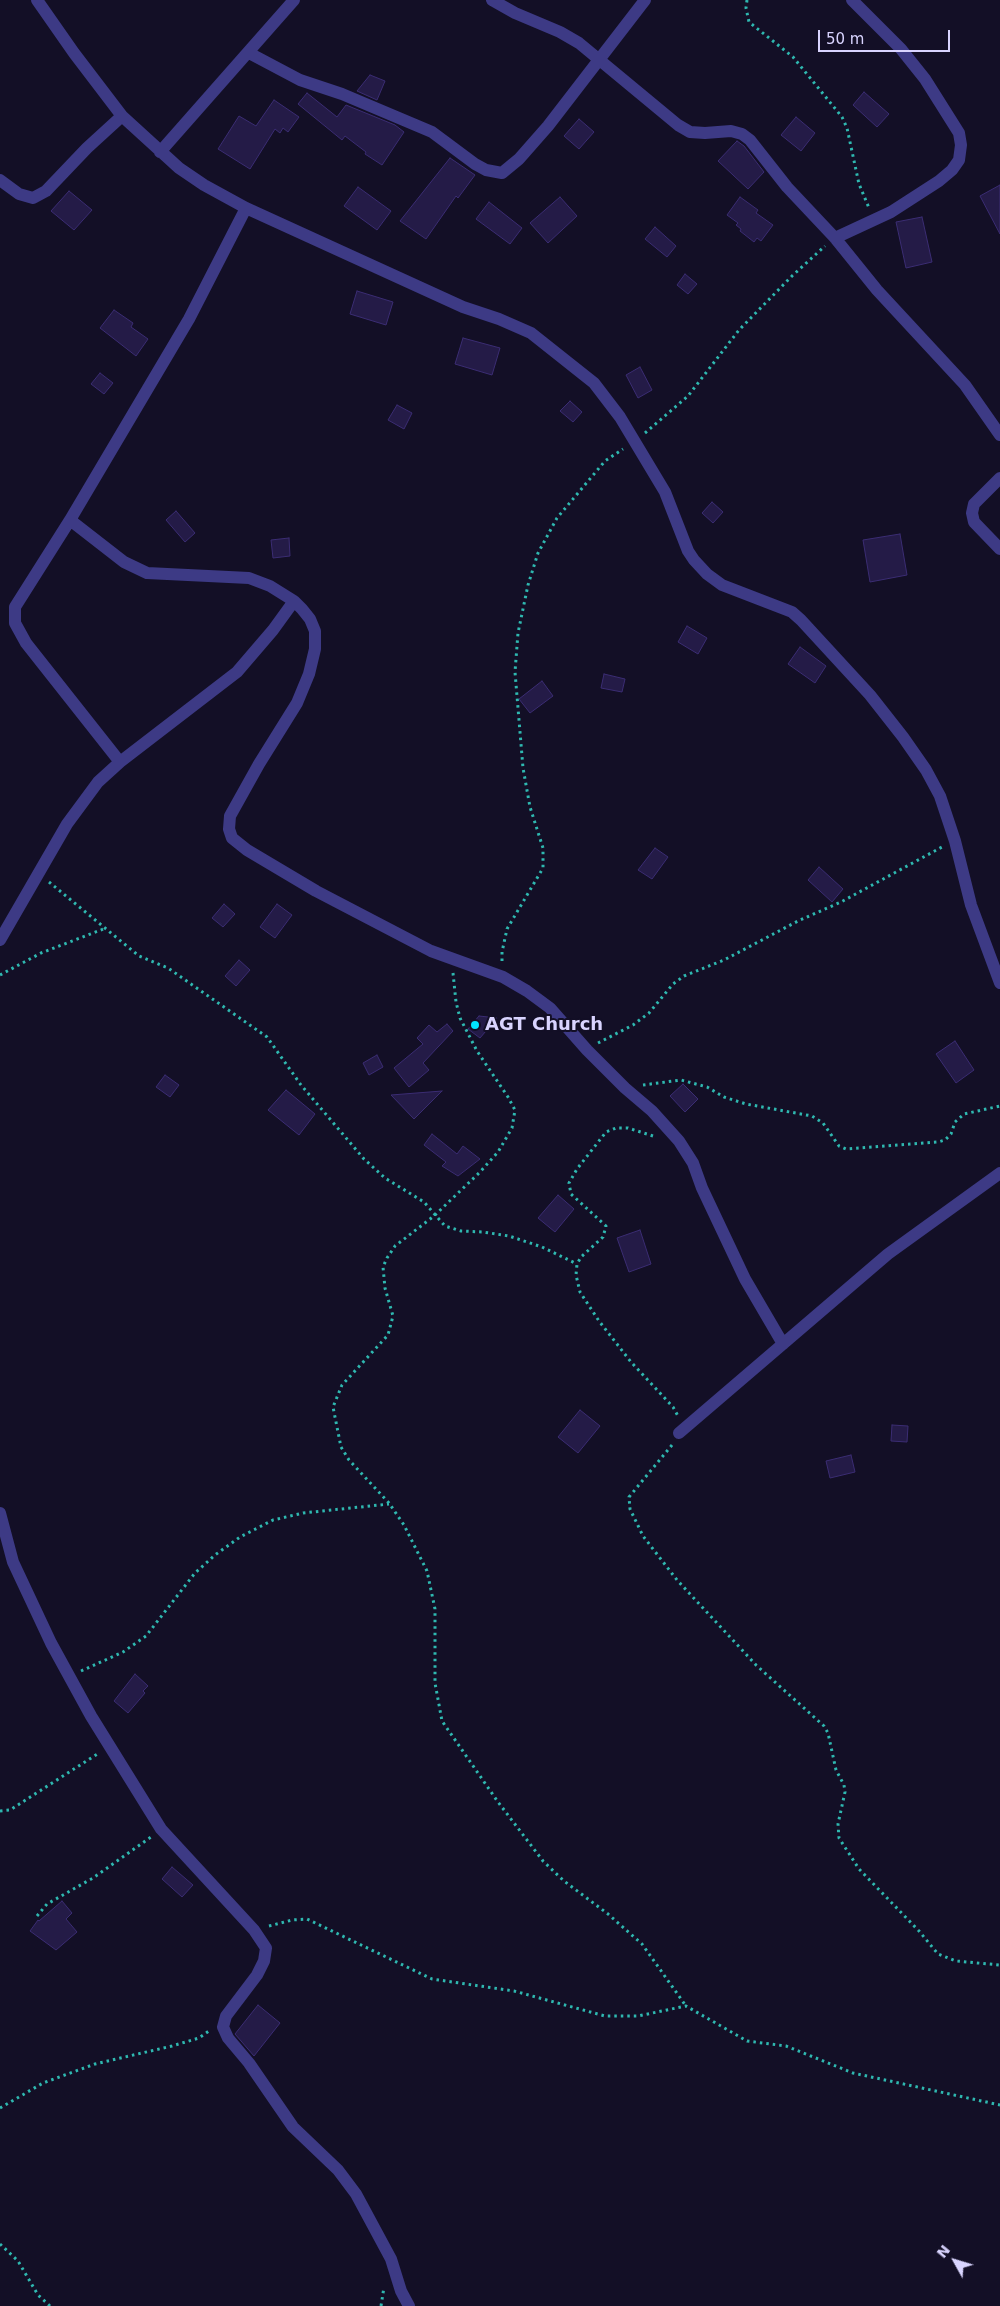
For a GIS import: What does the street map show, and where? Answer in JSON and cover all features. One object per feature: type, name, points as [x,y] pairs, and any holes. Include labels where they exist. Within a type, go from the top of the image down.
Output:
[{"type":"street","points":[[37,0],[122,116],[179,168],[204,185],[246,208],[463,306],[531,333],[594,383],[635,441],[665,492],[688,551],[694,560],[707,574],[722,585],[792,612],[840,661],[898,730],[926,770],[940,796],[955,841],[972,905],[1000,983]]},
{"type":"street","points":[[160,152],[294,0]]},
{"type":"street","points":[[492,0],[515,13],[560,32],[600,59],[678,125],[690,132],[731,132],[742,134],[750,140],[787,187],[835,238],[877,290],[965,385],[1000,435]]},
{"type":"street","points":[[249,52],[300,80],[342,94],[432,132],[474,164],[486,170],[502,173],[531,146],[645,0]]},
{"type":"street","points":[[835,238],[890,212],[952,170],[959,160],[961,146],[958,134],[925,79],[901,49],[852,0]]},
{"type":"street","points":[[0,180],[19,194],[33,198],[46,191],[87,148],[122,116]]},
{"type":"street","points":[[120,762],[26,643],[15,623],[15,607],[21,594],[70,520],[189,319],[246,208]]},
{"type":"street","points":[[1000,478],[974,504],[972,513],[974,522],[1000,549]]},
{"type":"street","points":[[70,520],[124,562],[147,573],[249,578],[270,586],[294,601],[310,619],[315,631],[315,648],[309,674],[297,703],[258,764],[230,816],[229,829],[232,838],[247,850],[316,890],[423,947],[452,960],[503,977],[528,991],[550,1008],[587,1050],[679,1140],[693,1163],[702,1188],[745,1279],[783,1344]]},
{"type":"street","points":[[0,940],[83,801],[98,782],[120,762],[237,672],[273,630],[294,601]]},
{"type":"street","points":[[679,1434],[888,1254],[1000,1173]]},
{"type":"street","points":[[0,1513],[13,1562],[69,1676],[110,1746],[162,1829],[254,1930],[266,1948],[264,1961],[257,1975],[226,2016],[223,2026],[228,2038],[249,2062],[293,2127],[338,2170],[356,2194],[390,2259],[401,2291],[409,2306]]},
{"type":"path","points":[[747,0],[746,8],[749,22],[794,57],[842,117],[847,128],[859,184],[873,220]]},
{"type":"path","points":[[503,977],[502,952],[507,929],[543,868],[544,848],[530,807],[523,768],[514,672],[518,633],[528,585],[538,553],[557,518],[605,461],[665,418],[688,396],[739,330],[792,276],[835,238]]},
{"type":"path","points":[[587,1050],[649,1013],[673,984],[684,976],[724,960],[798,920],[842,902],[955,841]]},
{"type":"path","points":[[38,874],[139,956],[168,968],[267,1036],[301,1085],[364,1159],[385,1178],[424,1202],[434,1216],[446,1226],[461,1231],[509,1236],[542,1247],[577,1264]]},
{"type":"path","points":[[0,974],[41,953],[106,928]]},
{"type":"path","points":[[452,960],[456,1002],[460,1018],[477,1051],[515,1110],[512,1128],[498,1152],[434,1216],[396,1246],[387,1258],[383,1267],[385,1288],[393,1316],[388,1335],[342,1385],[333,1407],[341,1447],[349,1460],[389,1504],[410,1537],[427,1572],[432,1588],[435,1609],[435,1683],[442,1721],[498,1802],[543,1861],[564,1881],[608,1914],[642,1944],[686,2006],[747,2041],[786,2046],[853,2073],[1000,2105]]},
{"type":"path","points":[[625,1088],[676,1081],[694,1083],[707,1087],[724,1097],[746,1104],[812,1116],[823,1123],[840,1146],[846,1149],[938,1142],[945,1140],[951,1134],[959,1117],[964,1114],[1000,1106]]},
{"type":"path","points":[[679,1140],[667,1140],[628,1128],[616,1128],[606,1132],[569,1182],[571,1194],[606,1226],[603,1237],[581,1257],[577,1264],[576,1275],[580,1292],[631,1362],[673,1407],[679,1417],[679,1434],[677,1439],[629,1497],[633,1516],[643,1536],[677,1580],[756,1665],[824,1726],[828,1733],[836,1770],[844,1785],[845,1792],[838,1824],[839,1838],[859,1869],[919,1931],[938,1954],[956,1961],[1000,1965]]},
{"type":"path","points":[[69,1676],[123,1652],[146,1636],[195,1574],[215,1555],[240,1537],[273,1520],[303,1512],[389,1504]]},
{"type":"path","points":[[0,1811],[10,1810],[110,1746]]},
{"type":"path","points":[[37,1916],[47,1904],[94,1878],[162,1829]]},
{"type":"path","points":[[254,1930],[292,1920],[307,1919],[432,1979],[514,1991],[605,2016],[638,2016],[686,2006]]},
{"type":"path","points":[[0,2108],[52,2080],[95,2064],[181,2043],[223,2026]]},
{"type":"path","points":[[0,2244],[18,2261],[38,2295],[50,2306]]},
{"type":"building","points":[[370,75],[385,81],[377,100],[357,91]]},
{"type":"building","points":[[864,92],[889,114],[877,127],[853,105]]},
{"type":"building","points":[[307,93],[337,117],[346,105],[395,125],[404,132],[382,165],[365,154],[366,152],[345,136],[342,140],[298,104]]},
{"type":"building","points":[[274,100],[299,117],[288,132],[283,128],[280,133],[275,129],[250,169],[218,149],[239,116],[256,126]]},
{"type":"building","points":[[796,117],[815,133],[801,151],[781,135]]},
{"type":"building","points":[[579,119],[594,132],[579,149],[564,136]]},
{"type":"building","points":[[737,141],[744,146],[764,172],[748,189],[718,161]]},
{"type":"building","points":[[450,158],[475,175],[458,198],[456,196],[426,239],[400,221]]},
{"type":"building","points":[[1000,185],[1000,234],[980,196]]},
{"type":"building","points":[[358,187],[391,211],[377,230],[344,206]]},
{"type":"building","points":[[69,191],[92,210],[74,230],[51,211]]},
{"type":"building","points":[[560,197],[577,216],[548,243],[530,223]]},
{"type":"building","points":[[740,197],[758,210],[756,213],[773,225],[761,241],[757,238],[754,242],[740,231],[741,229],[736,225],[738,223],[727,215]]},
{"type":"building","points":[[489,202],[522,228],[510,244],[476,219]]},
{"type":"building","points":[[922,217],[932,262],[906,268],[896,222]]},
{"type":"building","points":[[655,227],[676,246],[667,257],[645,239]]},
{"type":"building","points":[[685,274],[697,284],[688,294],[677,285]]},
{"type":"building","points":[[357,291],[393,302],[386,325],[350,314]]},
{"type":"building","points":[[114,310],[133,323],[131,327],[148,339],[136,356],[100,328]]},
{"type":"building","points":[[463,338],[500,348],[492,375],[455,364]]},
{"type":"building","points":[[640,367],[652,390],[638,398],[626,375]]},
{"type":"building","points":[[100,373],[113,383],[104,394],[91,384]]},
{"type":"building","points":[[570,401],[582,412],[573,422],[560,411]]},
{"type":"building","points":[[397,405],[412,413],[404,429],[388,420]]},
{"type":"building","points":[[712,502],[723,512],[713,523],[702,513]]},
{"type":"building","points":[[176,511],[195,533],[185,542],[166,520]]},
{"type":"building","points":[[900,534],[907,575],[870,582],[863,540]]},
{"type":"building","points":[[289,538],[290,556],[273,558],[271,540]]},
{"type":"building","points":[[687,626],[707,638],[698,654],[678,642]]},
{"type":"building","points":[[800,647],[826,666],[815,683],[788,664]]},
{"type":"building","points":[[604,674],[625,679],[622,692],[601,688]]},
{"type":"building","points":[[542,681],[553,696],[530,713],[519,699]]},
{"type":"building","points":[[655,848],[668,857],[652,879],[638,870]]},
{"type":"building","points":[[819,867],[843,889],[832,902],[808,880]]},
{"type":"building","points":[[224,904],[235,914],[223,927],[212,918]]},
{"type":"building","points":[[277,904],[292,915],[275,938],[260,927]]},
{"type":"building","points":[[239,960],[250,970],[236,986],[225,976]]},
{"type":"building","points":[[479,1016],[497,1018],[480,1038],[468,1029]]},
{"type":"building","points":[[447,1024],[453,1031],[423,1063],[429,1070],[409,1087],[394,1068],[423,1044],[417,1038],[429,1025],[437,1032]]},
{"type":"building","points":[[955,1041],[974,1070],[956,1083],[936,1054]]},
{"type":"building","points":[[377,1055],[383,1067],[369,1075],[363,1063]]},
{"type":"building","points":[[165,1075],[179,1085],[170,1097],[156,1087]]},
{"type":"building","points":[[683,1084],[698,1099],[685,1112],[670,1096]]},
{"type":"building","points":[[286,1090],[315,1114],[299,1135],[268,1110]]},
{"type":"building","points":[[442,1091],[414,1119],[391,1095]]},
{"type":"building","points":[[432,1134],[457,1154],[463,1146],[480,1159],[458,1176],[442,1166],[446,1162],[424,1145]]},
{"type":"building","points":[[558,1195],[574,1209],[555,1232],[538,1218]]},
{"type":"building","points":[[640,1230],[651,1264],[629,1272],[617,1238]]},
{"type":"building","points":[[580,1410],[600,1426],[578,1453],[558,1437]]},
{"type":"building","points":[[892,1425],[908,1426],[907,1442],[891,1441]]},
{"type":"building","points":[[851,1455],[855,1472],[830,1478],[826,1461]]},
{"type":"building","points":[[135,1674],[148,1686],[143,1691],[145,1693],[128,1713],[114,1701]]},
{"type":"building","points":[[172,1867],[193,1885],[182,1897],[162,1879]]},
{"type":"building","points":[[62,1901],[72,1913],[66,1919],[77,1932],[56,1950],[30,1931],[38,1920]]},
{"type":"building","points":[[258,2005],[280,2023],[254,2056],[235,2034]]},
{"type":"place","name":"AGT Church","points":[[475,1025]]}]
